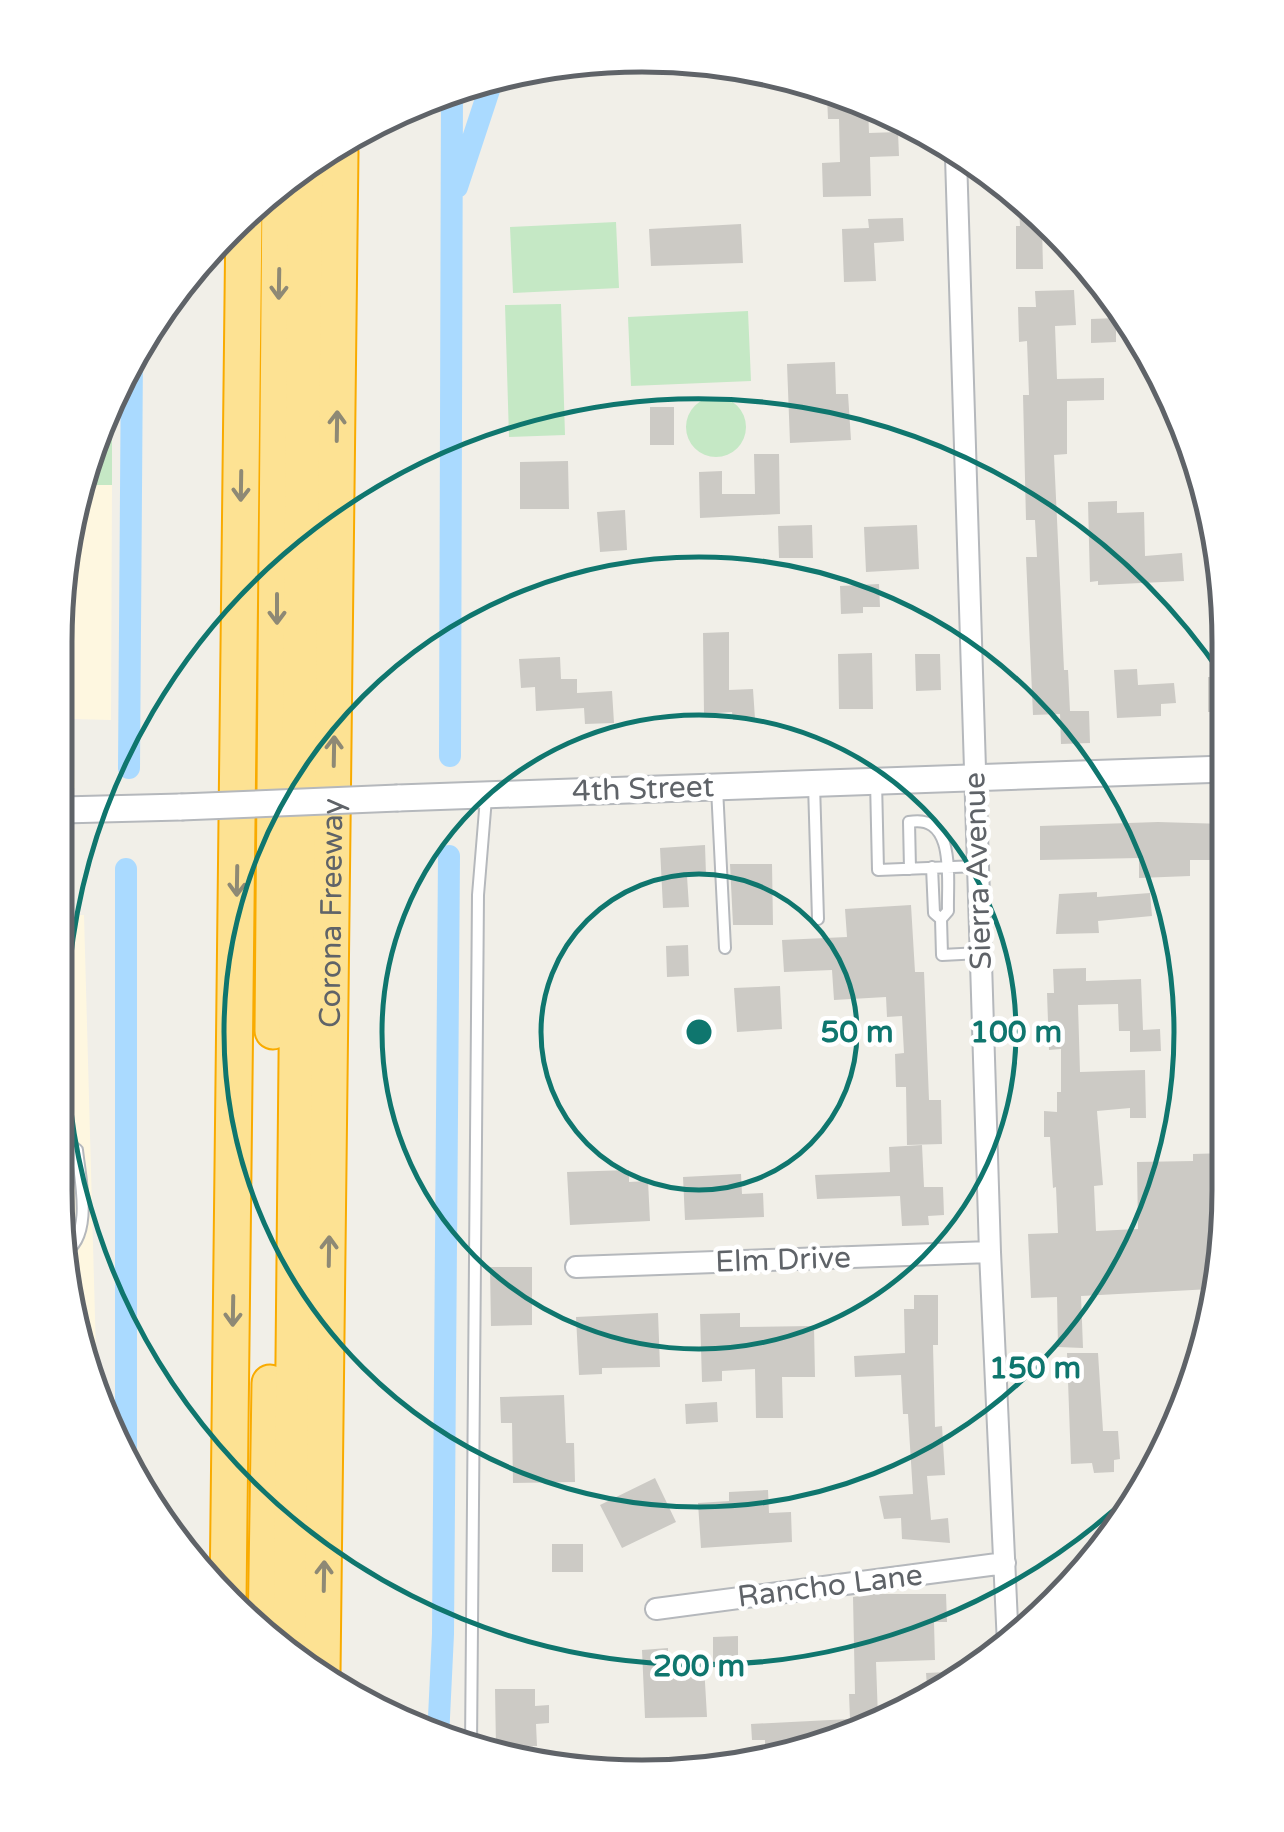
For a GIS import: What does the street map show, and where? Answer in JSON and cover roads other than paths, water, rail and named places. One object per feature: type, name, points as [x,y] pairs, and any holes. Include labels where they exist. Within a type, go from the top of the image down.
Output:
[{"type":"highway","name":"Corona Freeway","points":[[322,1661],[340,159]]},
{"type":"highway","points":[[291,1639],[306,182]]},
{"type":"highway","points":[[266,1617],[280,203]]},
{"type":"highway","points":[[228,1581],[244,235]]},
{"type":"street","name":"Sierra Avenue","points":[[956,167],[990,1252],[1007,1626]]},
{"type":"street","name":"4th Street","points":[[72,810],[1212,769]]},
{"type":"street","name":"Elm Drive","points":[[576,1267],[990,1252]]},
{"type":"street","name":"Rancho Lane","points":[[656,1609],[1005,1563]]},
{"type":"lane","points":[[876,781],[878,870],[978,866]]},
{"type":"lane","points":[[814,784],[818,919]]},
{"type":"lane","points":[[716,787],[725,948]]},
{"type":"lane","points":[[471,1733],[482,795]]},
{"type":"lane","points":[[910,869],[909,822],[922,820],[936,826],[945,841],[948,911],[942,919],[942,955],[981,953]]},
{"type":"lane","points":[[932,868],[934,913],[942,919]]},
{"type":"lane","points":[[72,1146],[78,1150],[81,1200],[81,1235],[75,1244]]},
{"type":"waterway","points":[[457,187],[488,94]]},
{"type":"waterway","points":[[450,756],[452,106]]},
{"type":"waterway","points":[[129,768],[132,389]]},
{"type":"waterway","points":[[439,1721],[443,1634],[449,856]]},
{"type":"waterway","points":[[126,869],[126,1431]]}]
